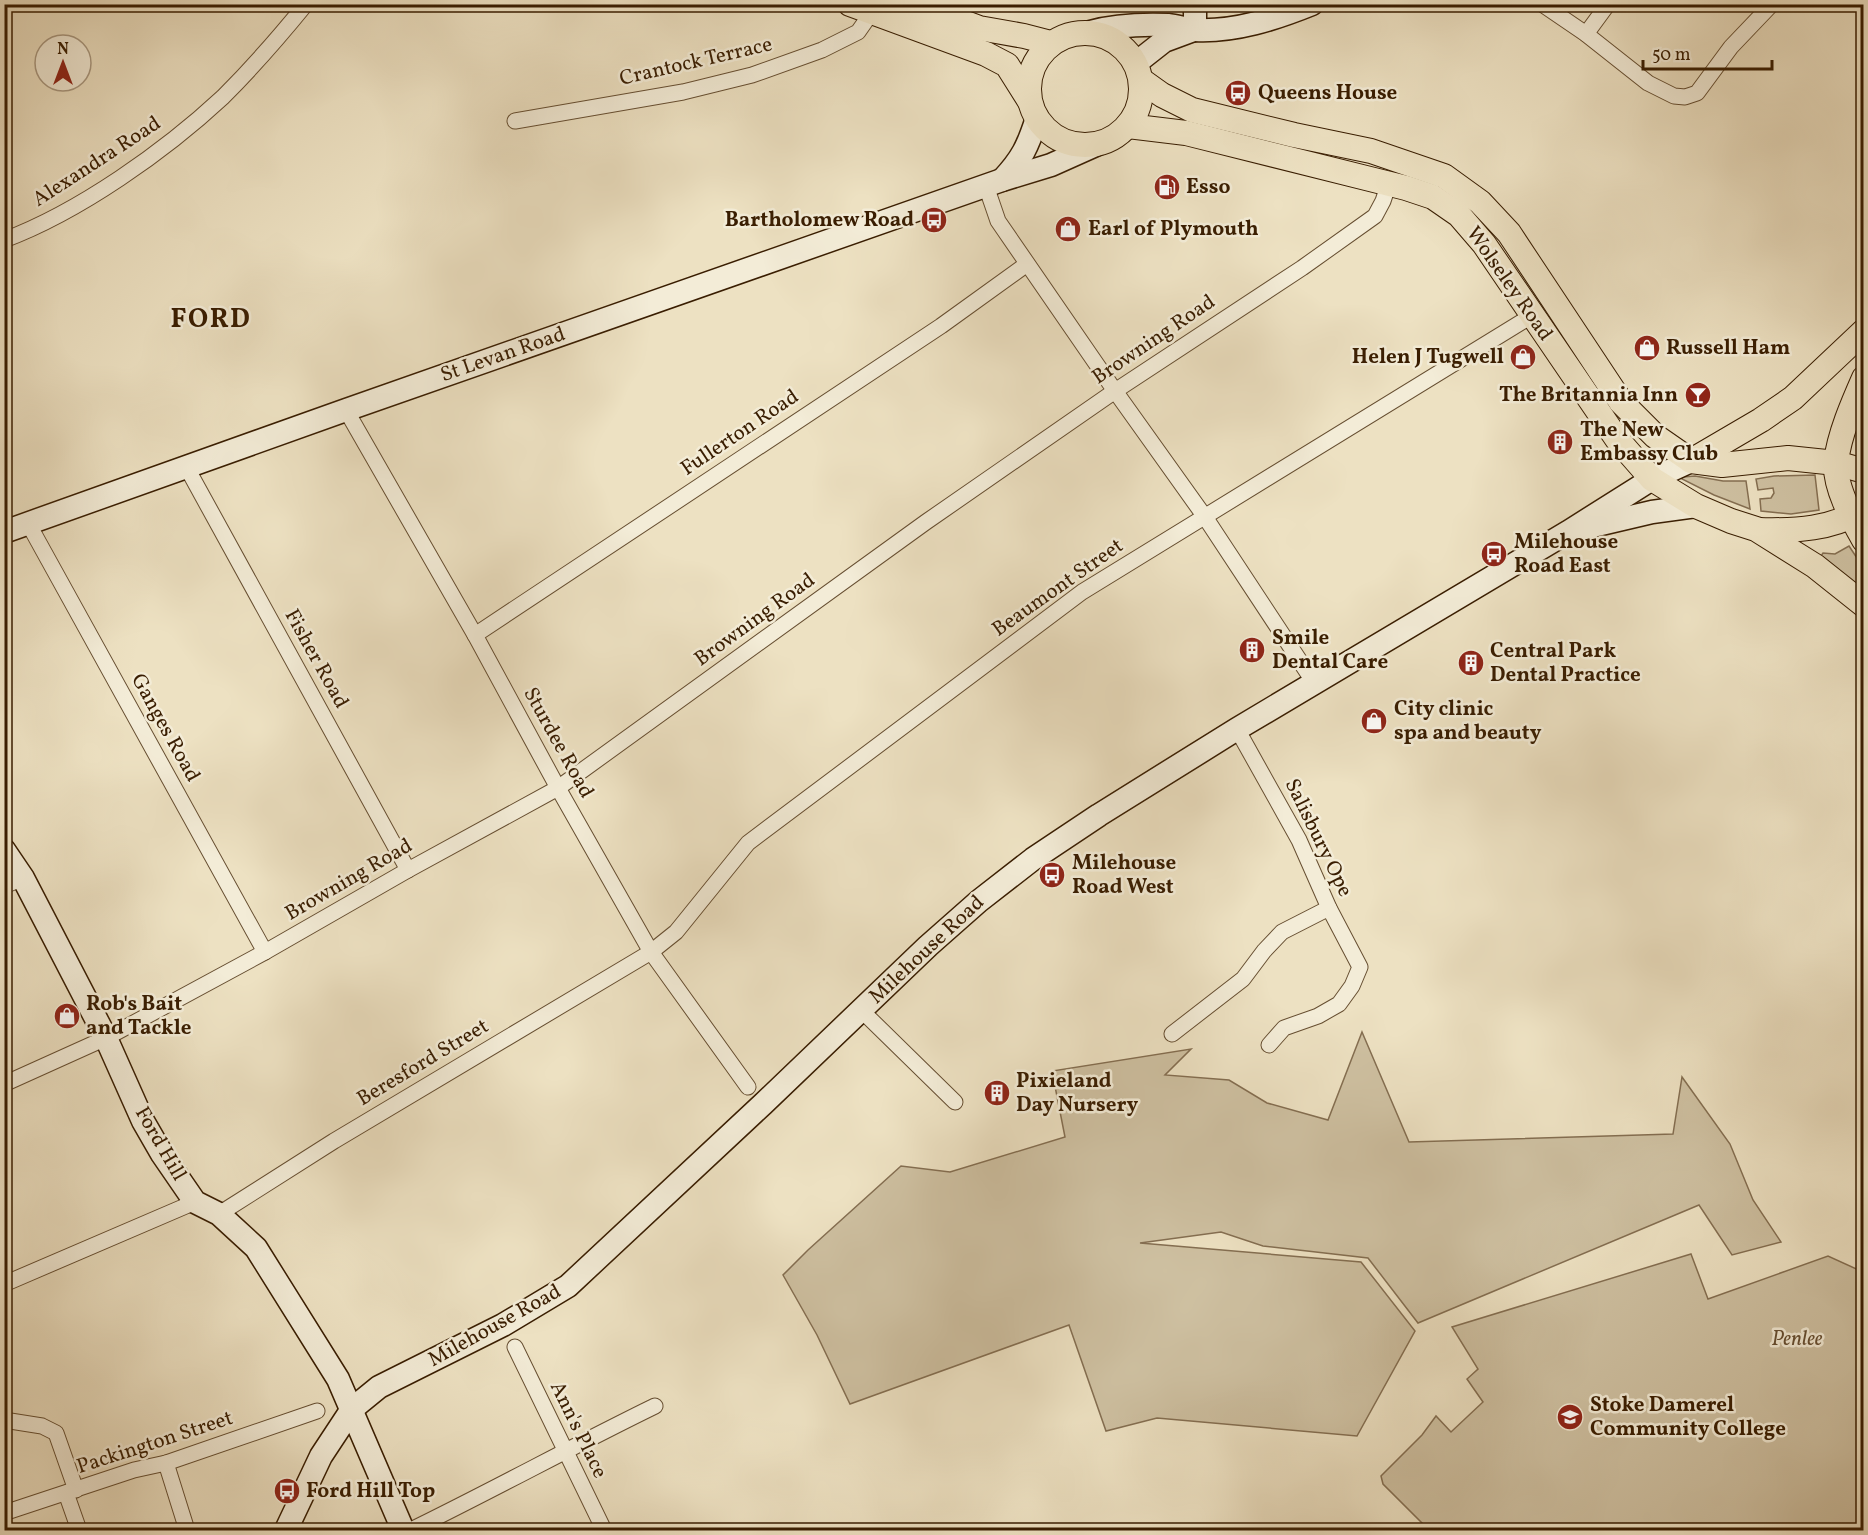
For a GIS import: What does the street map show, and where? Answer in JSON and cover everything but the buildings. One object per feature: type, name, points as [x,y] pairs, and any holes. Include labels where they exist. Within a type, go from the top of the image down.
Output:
[{"type":"main road","points":[[915,4],[979,28],[1051,43]]},
{"type":"main road","points":[[861,8],[986,54],[1007,65],[1033,109],[1050,134],[1068,143],[1098,144],[1119,134],[1128,126],[1140,104],[1139,71],[1125,47],[1108,36],[1090,32],[1069,34],[1051,43],[1036,59],[1029,79],[1033,109]]},
{"type":"main road","name":"Wolseley Road","points":[[1139,71],[1162,95],[1192,110],[1371,151],[1444,176],[1480,202],[1509,233],[1621,402],[1655,436],[1691,461]]},
{"type":"main road","name":"Wolseley Road","points":[[1128,126],[1186,133],[1389,183],[1433,197],[1459,215],[1485,244],[1617,439],[1652,478],[1696,506],[1756,530]]},
{"type":"main road","points":[[1691,461],[1761,420],[1793,398],[1863,332]]},
{"type":"main road","points":[[1863,378],[1848,413],[1836,463],[1840,490],[1857,513],[1863,540]]},
{"type":"main road","points":[[1691,461],[1722,465],[1788,458],[1836,463],[1863,471]]},
{"type":"main road","points":[[1756,530],[1815,529],[1857,513]]},
{"type":"main road","points":[[1756,530],[1815,566],[1863,605]]},
{"type":"street","name":"Alexandra Road","points":[[4,240],[29,230],[95,193],[154,154],[223,96],[306,4]]},
{"type":"street","points":[[1195,4],[1195,30]]},
{"type":"street","points":[[1090,32],[1115,26],[1169,25],[1195,30],[1240,27],[1293,12],[1312,4]]},
{"type":"street","points":[[1542,4],[1586,34],[1648,83],[1674,96],[1685,97],[1697,93],[1731,46],[1772,4]]},
{"type":"street","points":[[1586,34],[1608,4]]},
{"type":"street","name":"Crantock Terrace","points":[[515,121],[683,92],[752,75],[822,50],[858,32],[861,8]]},
{"type":"street","points":[[1139,71],[1164,41],[1195,30]]},
{"type":"street","points":[[1033,109],[1029,143],[1018,163],[994,183],[998,221],[1205,517],[1315,684]]},
{"type":"street","name":"St Levan Road","points":[[4,532],[346,410],[1051,165],[1098,144]]},
{"type":"street","name":"Browning Road","points":[[4,1084],[106,1038],[558,788],[926,522],[1115,391],[1302,268],[1375,216],[1389,183]]},
{"type":"street","name":"Fullerton Road","points":[[475,635],[941,326],[1027,264]]},
{"type":"street","name":"Beaumont Street","points":[[651,952],[676,932],[748,843],[1082,592],[1533,315]]},
{"type":"street","name":"Sturdee Road","points":[[346,410],[475,635],[651,952],[748,1087]]},
{"type":"street","name":"Milehouse Road","points":[[286,1530],[321,1456],[352,1409],[379,1387],[503,1325],[568,1286],[862,1011],[928,946],[979,901],[1033,859],[1237,729],[1568,532],[1652,478],[1691,461]]},
{"type":"street","name":"Fisher Road","points":[[187,468],[408,870]]},
{"type":"street","name":"Milehouse Road","points":[[1568,532],[1652,512],[1696,506]]},
{"type":"street","name":"Ganges Road","points":[[28,523],[265,952]]},
{"type":"street","name":"Salisbury Ope","points":[[1237,729],[1299,840],[1329,908],[1360,968],[1352,986],[1339,1004],[1318,1016],[1284,1028],[1269,1045]]},
{"type":"street","name":"Ford Hill","points":[[4,850],[14,882],[106,1038],[143,1121],[162,1154],[195,1202],[219,1214],[256,1248],[338,1379],[403,1530]]},
{"type":"street","points":[[1172,1034],[1243,979],[1282,932],[1329,908]]},
{"type":"street","name":"Beresford Street","points":[[219,1214],[334,1141],[651,952]]},
{"type":"street","points":[[862,1011],[955,1102]]},
{"type":"street","points":[[4,1284],[195,1202]]},
{"type":"street","name":"Ann's Place","points":[[515,1347],[604,1530]]},
{"type":"street","points":[[411,1530],[496,1488],[564,1450],[656,1406]]},
{"type":"street","name":"Packington Street","points":[[4,1513],[134,1470],[166,1463],[317,1411]]},
{"type":"street","points":[[4,1420],[42,1426],[56,1433],[79,1530]]},
{"type":"street","points":[[166,1463],[187,1530]]},
{"type":"green space","points":[[1815,475],[1819,510],[1791,514],[1761,511],[1760,499],[1771,498],[1774,493],[1773,488],[1758,490],[1756,479]]},
{"type":"green space","points":[[1695,476],[1723,481],[1746,481],[1750,509],[1682,479]]},
{"type":"green space","points":[[1849,546],[1863,567],[1863,592],[1821,556],[1823,553],[1835,554]]},
{"type":"green space","points":[[1362,1032],[1409,1142],[1673,1134],[1682,1077],[1730,1144],[1753,1200],[1781,1242],[1732,1255],[1699,1205],[1418,1323],[1368,1258],[1263,1246],[1221,1232],[1140,1243],[1361,1262],[1415,1331],[1357,1436],[1157,1418],[1106,1431],[1069,1325],[850,1404],[817,1335],[783,1275],[901,1166],[950,1172],[1065,1137],[1052,1071],[1191,1049],[1165,1075],[1229,1080],[1267,1103],[1328,1120]]},
{"type":"green space","name":"Stoke Damerel Community College","points":[[1691,1254],[1708,1299],[1828,1256],[1863,1272],[1863,1530],[1429,1530],[1383,1484],[1381,1476],[1422,1435],[1436,1416],[1451,1432],[1483,1402],[1467,1379],[1478,1369],[1452,1327]]},
{"type":"place","name":"Queens House","points":[[1238,93]]},
{"type":"place","name":"Esso","points":[[1167,187]]},
{"type":"place","name":"Bartholomew Road","points":[[934,220]]},
{"type":"place","name":"Earl of Plymouth","points":[[1068,229]]},
{"type":"place","name":"Russell Ham","points":[[1647,348]]},
{"type":"place","name":"Helen J Tugwell","points":[[1523,357]]},
{"type":"place","name":"The Britannia Inn","points":[[1698,395]]},
{"type":"place","name":"The New Embassy Club","points":[[1560,442]]},
{"type":"place","name":"Milehouse Road East","points":[[1494,554]]},
{"type":"place","name":"Smile Dental Care","points":[[1252,650]]},
{"type":"place","name":"Central Park Dental Practice","points":[[1471,663]]},
{"type":"place","name":"City clinic spa and beauty","points":[[1374,721]]},
{"type":"place","name":"Milehouse Road West","points":[[1052,875]]},
{"type":"place","name":"Rob's Bait and Tackle","points":[[67,1016]]},
{"type":"place","name":"Pixieland Day Nursery","points":[[997,1093]]},
{"type":"place","name":"Stoke Damerel Community College","points":[[1570,1417]]},
{"type":"place","name":"Ford Hill Top","points":[[287,1491]]},
{"type":"district","name":"FORD","points":[[211,320]]},
{"type":"park label","name":"Penlee","points":[[1797,1339]]}]
